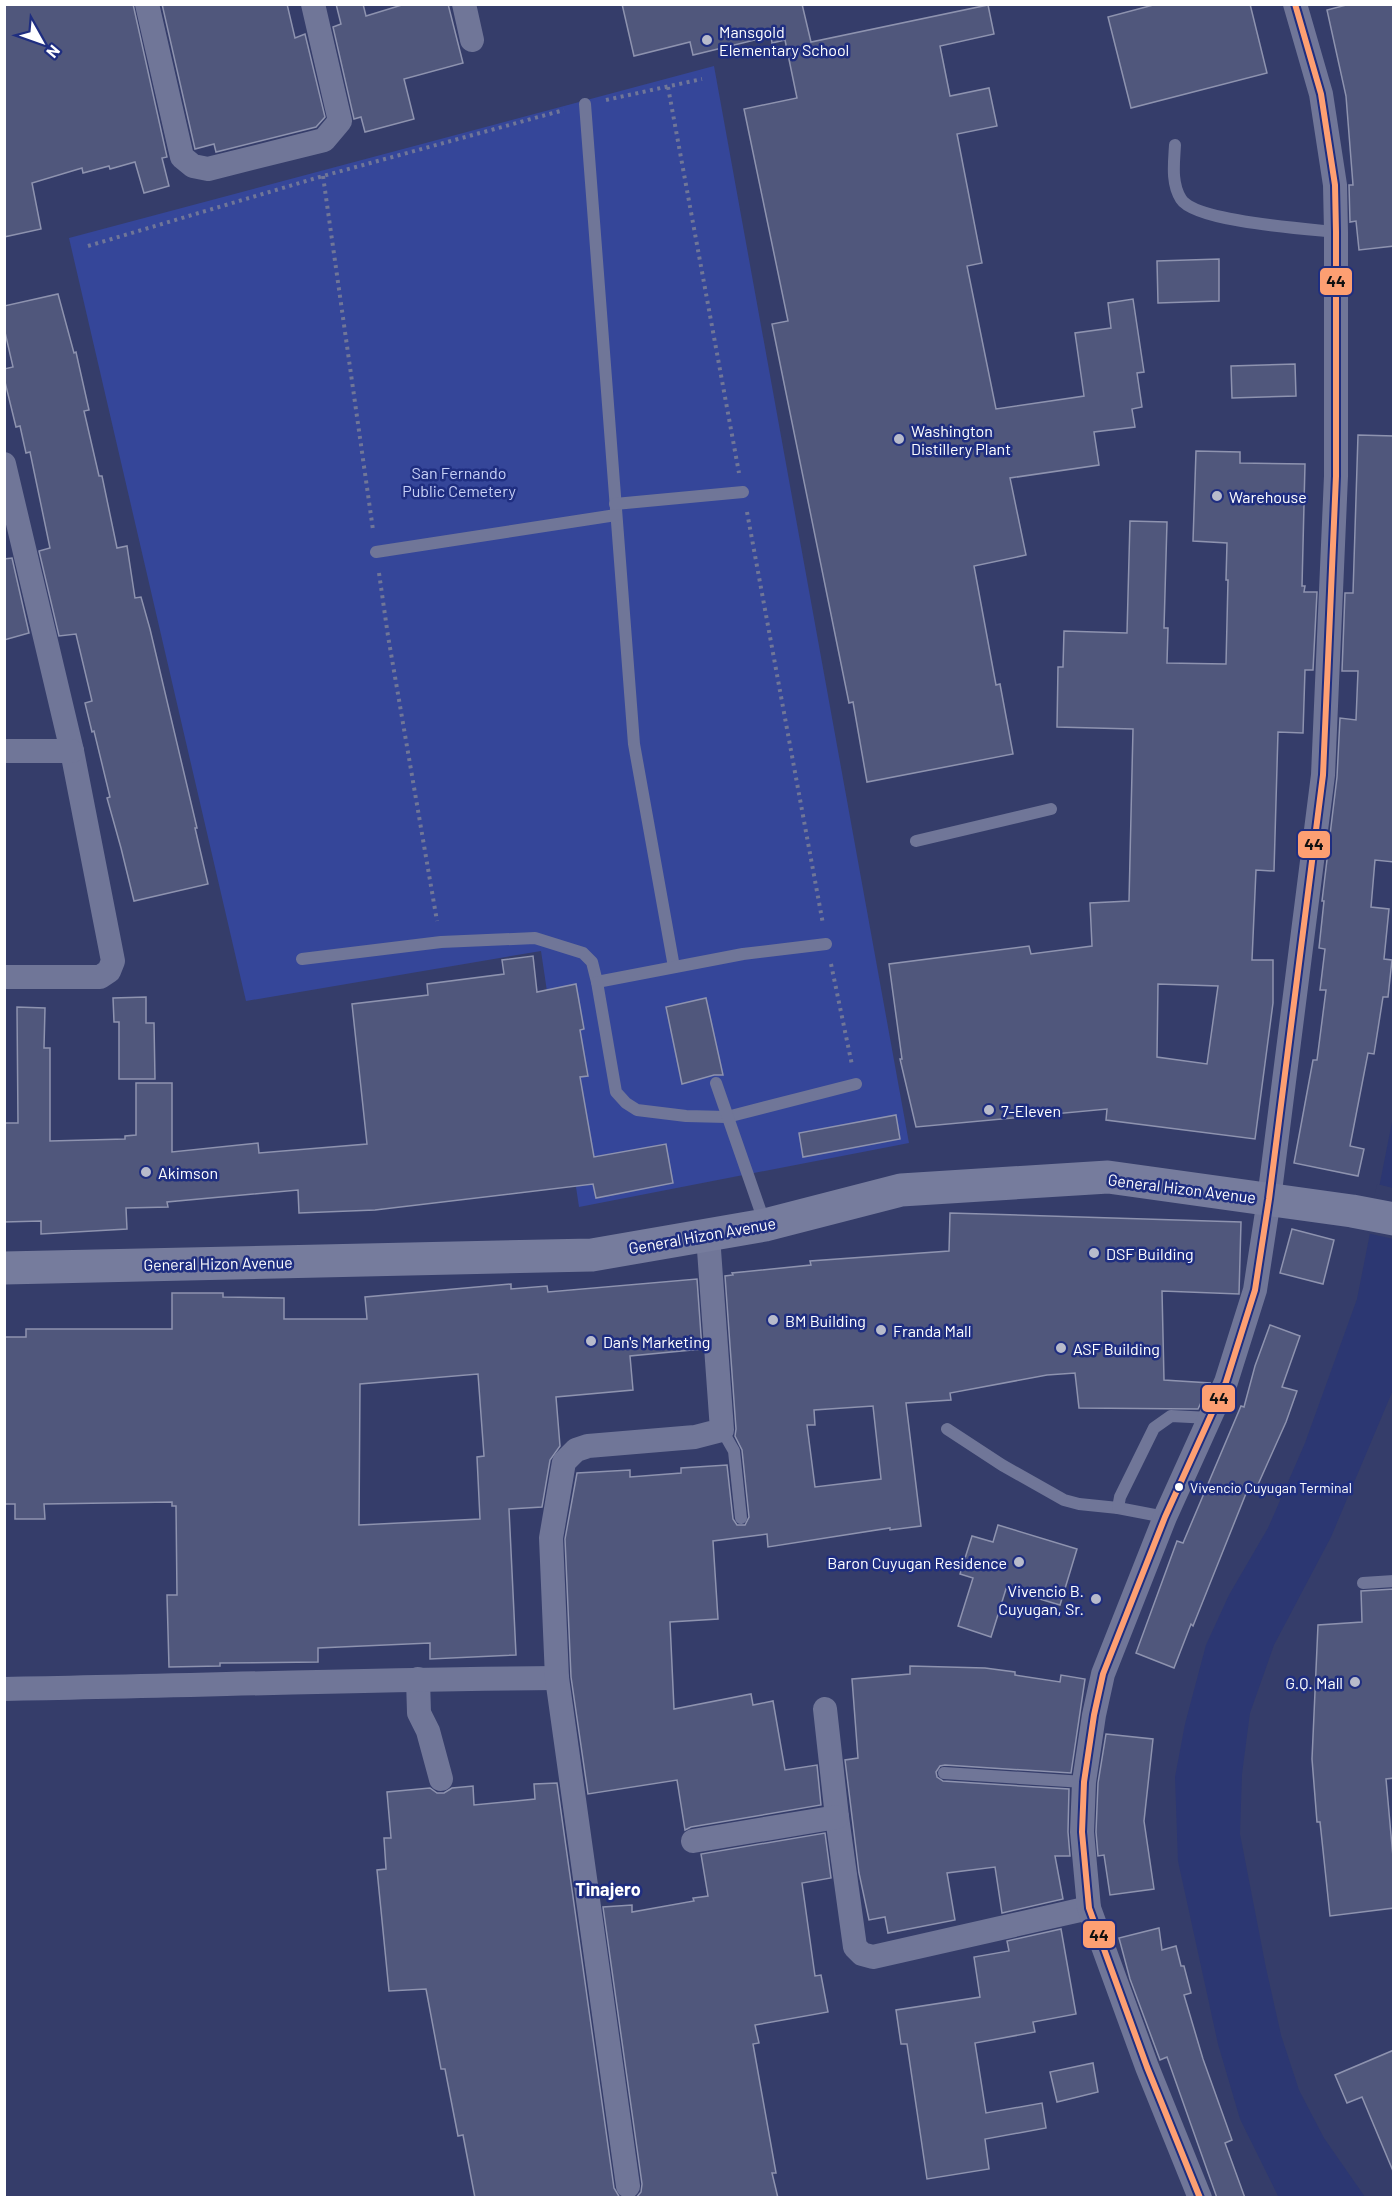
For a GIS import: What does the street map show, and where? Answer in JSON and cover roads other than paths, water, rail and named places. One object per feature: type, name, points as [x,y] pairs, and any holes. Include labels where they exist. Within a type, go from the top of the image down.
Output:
[{"type":"main road","name":"General Hizon Avenue","points":[[4,1268],[592,1254],[765,1225],[901,1190],[1108,1177],[1352,1211],[1394,1219]]},
{"type":"street","points":[[147,4],[182,157],[193,166],[208,169],[324,140],[340,121],[313,4]]},
{"type":"street","points":[[464,4],[472,40]]},
{"type":"street","points":[[1200,2198],[1147,2067],[1089,1908],[1082,1832],[1084,1782],[1103,1674],[1165,1516],[1226,1382],[1255,1290],[1269,1199],[1323,775],[1336,476],[1335,185],[1321,94],[1295,4]]},
{"type":"street","points":[[4,464],[12,533],[72,751],[113,961],[109,971],[100,977],[4,977]]},
{"type":"street","points":[[4,751],[72,751]]},
{"type":"street","points":[[628,2186],[557,1678],[551,1538],[564,1462],[576,1450],[588,1446],[695,1437],[722,1430],[708,1236]]},
{"type":"street","points":[[4,1689],[557,1678]]},
{"type":"street","points":[[418,1679],[419,1713],[428,1731],[441,1779]]},
{"type":"street","points":[[825,1709],[855,1947],[862,1954],[873,1957],[1089,1908]]},
{"type":"street","points":[[693,1840],[837,1817]]},
{"type":"lane","points":[[585,104],[633,744],[674,967]]},
{"type":"lane","points":[[1174,145],[1174,183],[1182,201],[1201,212],[1249,222],[1336,232]]},
{"type":"lane","points":[[376,552],[616,509],[743,492]]},
{"type":"lane","points":[[916,841],[1051,808]]},
{"type":"lane","points":[[302,959],[441,942],[535,938],[583,953],[592,962],[597,982],[616,1092],[626,1103],[637,1110],[686,1116],[727,1117],[856,1084]]},
{"type":"lane","points":[[597,982],[743,954],[826,944]]},
{"type":"lane","points":[[716,1083],[765,1225]]},
{"type":"lane","points":[[1118,1508],[1120,1497],[1154,1428],[1171,1416],[1210,1418]]},
{"type":"lane","points":[[947,1429],[1002,1465],[1064,1500],[1165,1516]]},
{"type":"lane","points":[[722,1430],[734,1450],[741,1518]]},
{"type":"lane","points":[[1363,1583],[1394,1581]]},
{"type":"lane","points":[[944,1773],[1084,1782]]},
{"type":"place","name":"Mansgold Elementary School","points":[[707,40]]},
{"type":"place","name":"Washington Distillery Plant","points":[[899,439]]},
{"type":"place","name":"Warehouse","points":[[1217,496]]},
{"type":"place","name":"7-Eleven","points":[[989,1110]]},
{"type":"place","name":"Akimson","points":[[146,1172]]},
{"type":"place","name":"DSF Building","points":[[1094,1253]]},
{"type":"place","name":"BM Building","points":[[773,1320]]},
{"type":"place","name":"Franda Mall","points":[[881,1330]]},
{"type":"place","name":"Dan's Marketing","points":[[591,1341]]},
{"type":"place","name":"ASF Building","points":[[1061,1348]]},
{"type":"place","name":"Vivencio Cuyugan Terminal","points":[[1179,1487]]},
{"type":"place","name":"Baron Cuyugan Residence","points":[[1019,1562]]},
{"type":"place","name":"Vivencio B. Cuyugan, Sr.","points":[[1096,1599]]},
{"type":"place","name":"G.Q. Mall","points":[[1355,1682]]},
{"type":"district","name":"Tinajero","points":[[608,1889]]},
{"type":"park label","name":"San Fernando Public Cemetery","points":[[459,481]]}]
